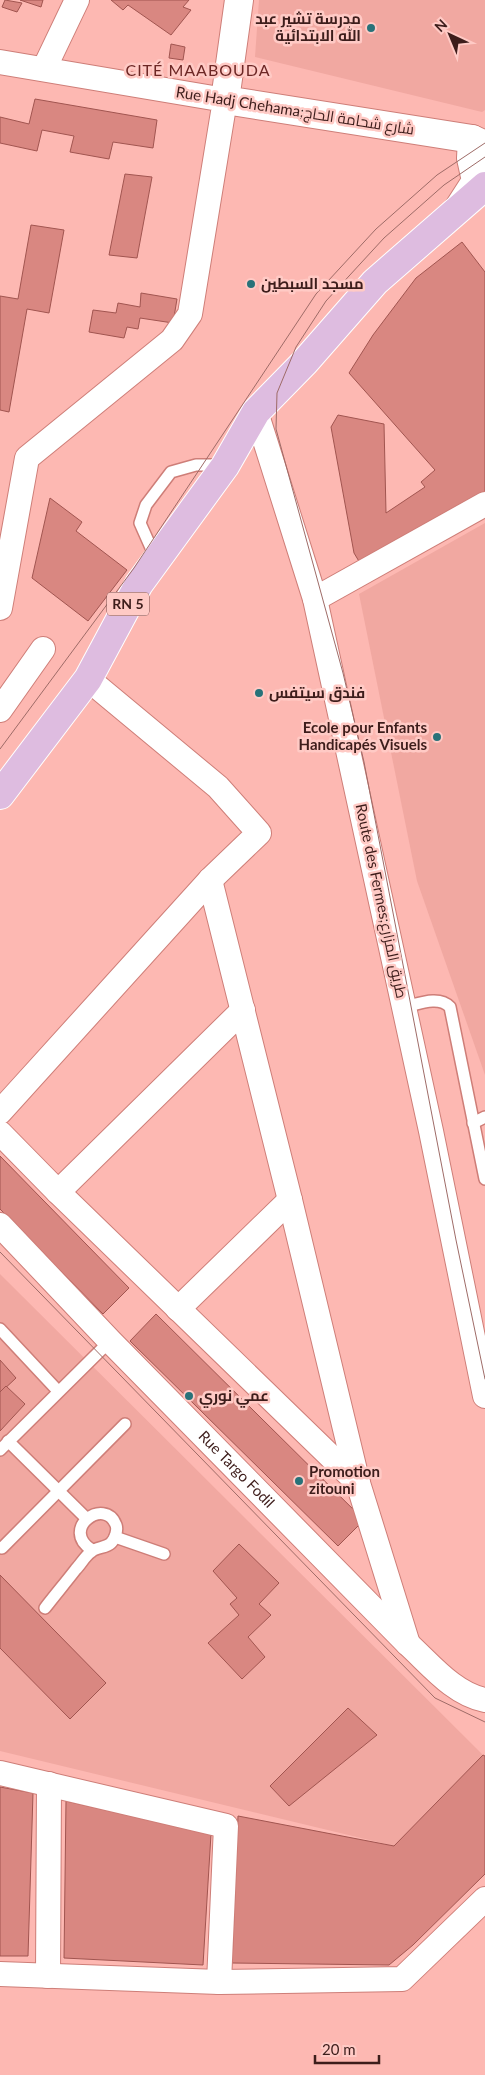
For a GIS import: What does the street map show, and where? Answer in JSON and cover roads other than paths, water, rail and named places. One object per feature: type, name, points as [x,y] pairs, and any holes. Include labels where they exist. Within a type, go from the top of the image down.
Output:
[{"type":"main road","name":"RN 5","points":[[0,795],[88,679],[139,584],[226,466],[256,412],[304,362],[375,282],[485,186]]},
{"type":"street","points":[[44,69],[77,0]]},
{"type":"street","points":[[0,608],[27,458],[172,340],[190,314],[225,100],[239,0]]},
{"type":"street","name":"Rue Hadj Chehama;شارع شحامة الحاج","points":[[0,62],[478,142],[471,158],[476,181],[458,209]]},
{"type":"street","name":"Route des Fermes;طريق المزارع","points":[[256,412],[315,599],[404,1007],[485,1396]]},
{"type":"street","points":[[315,599],[485,504]]},
{"type":"street","points":[[0,710],[43,649]]},
{"type":"street","points":[[0,1112],[210,880],[259,833],[218,787],[88,679]]},
{"type":"street","points":[[210,880],[358,1483],[408,1644]]},
{"type":"street","points":[[58,1192],[243,1010]]},
{"type":"street","points":[[0,1133],[58,1192],[358,1483]]},
{"type":"street","points":[[178,1308],[290,1200]]},
{"type":"street","name":"Rue Targo Fodil","points":[[0,1224],[110,1341],[408,1644],[454,1686],[468,1694],[485,1700]]},
{"type":"street","points":[[0,1773],[226,1826],[219,1982]]},
{"type":"street","points":[[48,1976],[49,1784]]},
{"type":"street","points":[[0,1974],[219,1982],[402,1979],[485,1898]]},
{"type":"lane","points":[[157,560],[140,523],[146,505],[171,472],[196,465],[226,466]]},
{"type":"lane","points":[[404,1007],[439,1000],[446,1002],[450,1006],[485,1179]]},
{"type":"lane","points":[[473,1123],[485,1117]]},
{"type":"lane","points":[[0,1329],[58,1391]]},
{"type":"lane","points":[[87,1519],[58,1491],[4,1446],[110,1341]]},
{"type":"lane","points":[[2,1548],[125,1424]]},
{"type":"lane","points":[[44,1608],[92,1550],[111,1544],[116,1537],[116,1525],[112,1519],[99,1513],[92,1514],[87,1519],[80,1532],[81,1540],[92,1550]]},
{"type":"lane","points":[[116,1537],[164,1554]]},
{"type":"tram line","points":[[0,749],[134,568],[316,294],[376,229],[437,175],[485,143]]},
{"type":"tram line","points":[[485,157],[444,185],[384,238],[326,301],[296,347],[277,393],[276,429],[343,673],[364,762],[456,1240],[485,1379]]},
{"type":"tram line","points":[[0,1252],[435,1698],[485,1722]]},
{"type":"place","name":"مدرسة تشير عبد الله الابتدائية","points":[[371,28]]},
{"type":"place","name":"مسجد السبطين","points":[[251,284]]},
{"type":"place","name":"فندق سيتفس","points":[[259,693]]},
{"type":"place","name":"Ecole pour Enfants Handicapés Visuels","points":[[437,737]]},
{"type":"place","name":"عمي نوري","points":[[189,1396]]},
{"type":"place","name":"Promotion zitouni","points":[[299,1481]]},
{"type":"district","name":"CITÉ MAABOUDA","points":[[198,70]]}]
